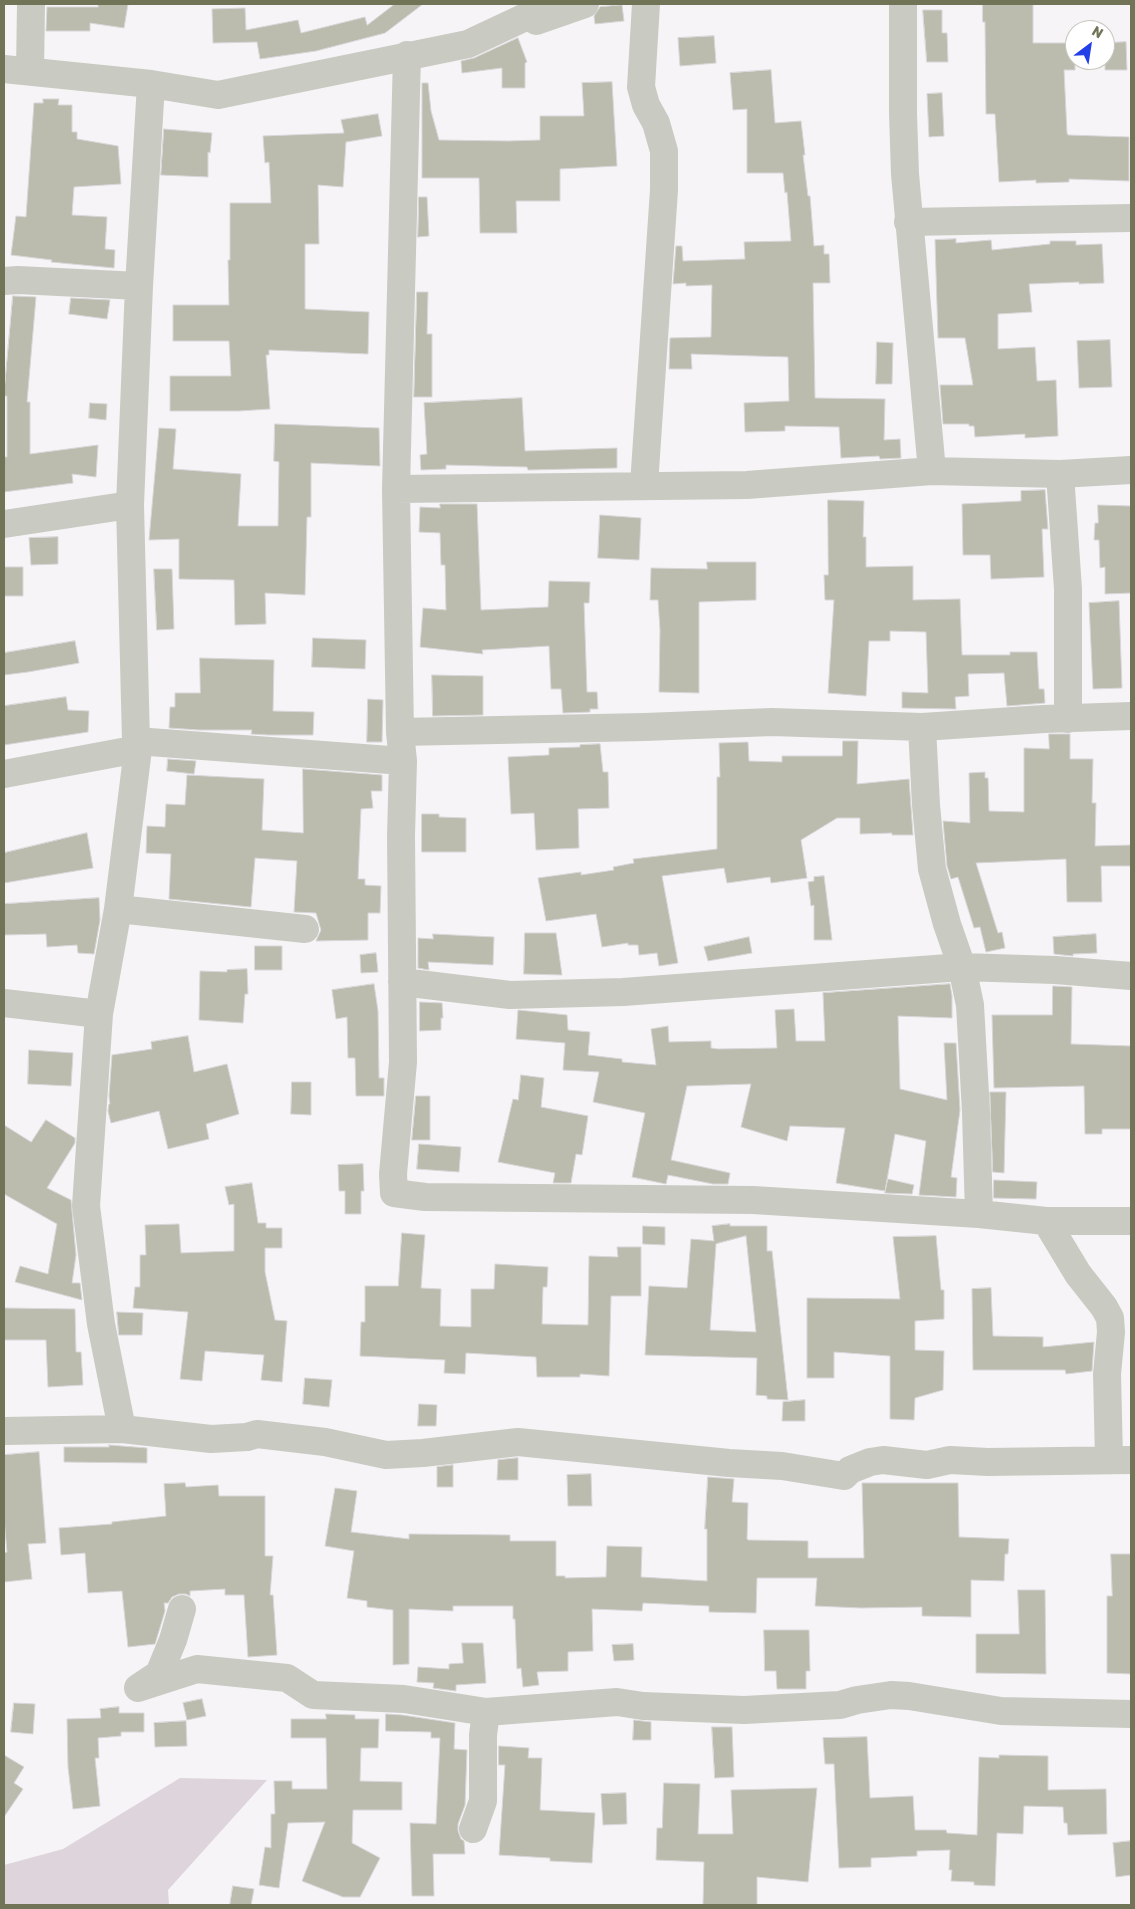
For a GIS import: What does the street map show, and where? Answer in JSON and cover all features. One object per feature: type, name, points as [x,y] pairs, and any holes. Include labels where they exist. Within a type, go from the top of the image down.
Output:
[{"type":"street","points":[[31,4],[17,70],[151,84],[218,95],[468,44],[585,4]]},
{"type":"street","points":[[468,44],[553,4]]},
{"type":"street","points":[[644,485],[664,190],[664,151],[656,123],[646,105],[641,87],[646,4]]},
{"type":"street","points":[[904,4],[903,113],[908,222],[932,471]]},
{"type":"street","points":[[407,55],[396,489],[402,761],[403,1062],[393,1174],[394,1194],[425,1197],[754,1200],[979,1214],[1046,1221],[1131,1221]]},
{"type":"street","points":[[122,1429],[101,1324],[86,1206],[99,1014],[118,909],[137,745],[130,505],[139,286],[151,84]]},
{"type":"street","points":[[908,222],[1131,218]]},
{"type":"street","points":[[4,281],[18,280],[139,286]]},
{"type":"street","points":[[396,489],[747,485],[932,471],[1060,474],[1131,470]]},
{"type":"street","points":[[1060,474],[1068,589],[1068,718]]},
{"type":"street","points":[[4,524],[130,505]]},
{"type":"street","points":[[400,732],[645,727],[772,722],[922,727],[1131,716]]},
{"type":"street","points":[[922,727],[932,869],[947,924],[962,967],[970,1005],[979,1214]]},
{"type":"street","points":[[4,774],[137,745],[402,761]]},
{"type":"street","points":[[118,909],[305,929]]},
{"type":"street","points":[[402,982],[510,995],[623,992],[962,967],[1055,970],[1131,976]]},
{"type":"street","points":[[4,1003],[99,1014]]},
{"type":"street","points":[[4,1431],[122,1429],[211,1439],[248,1437],[257,1434],[325,1442],[386,1455],[424,1453],[518,1442],[729,1463],[782,1466],[844,1476],[850,1470],[870,1462],[883,1460],[927,1465],[950,1460],[988,1462],[1120,1459],[1107,1374],[1111,1332],[1110,1318],[1104,1307],[1078,1274],[1046,1221]]},
{"type":"street","points":[[182,1610],[173,1640],[159,1674],[138,1688],[197,1669],[287,1678],[313,1695],[404,1699],[486,1712],[617,1702],[643,1706],[744,1710],[840,1705],[857,1700],[890,1695],[909,1696],[1002,1711],[1131,1714]]},
{"type":"street","points":[[473,1830],[483,1801],[483,1735],[486,1712]]},
{"type":"shaded area","points":[[180,1778],[267,1780],[168,1890],[169,1905],[4,1905],[4,1865],[63,1849]]},
{"type":"building","points":[[98,4],[128,4],[124,28],[90,23],[90,31],[46,31],[47,7],[98,7]]},
{"type":"building","points":[[395,4],[423,4],[385,33],[316,51],[260,59],[257,42],[213,43],[212,9],[245,8],[246,30],[298,20],[301,33],[365,17],[367,25]]},
{"type":"building","points":[[983,4],[1033,4],[1033,43],[1065,43],[1064,70],[1068,135],[1129,137],[1129,181],[1069,179],[1069,182],[1036,183],[1036,180],[999,182],[995,114],[986,114],[985,22],[983,22]]},
{"type":"building","points":[[622,5],[624,21],[595,24],[594,16],[600,7]]},
{"type":"building","points":[[923,10],[942,10],[942,33],[947,33],[948,62],[927,62]]},
{"type":"building","points":[[714,36],[716,63],[680,66],[678,38]]},
{"type":"building","points":[[518,38],[527,62],[525,63],[525,88],[502,88],[502,68],[462,73],[461,61],[474,58]]},
{"type":"building","points":[[1126,42],[1127,70],[1115,70],[1115,43]]},
{"type":"building","points":[[771,70],[775,123],[801,121],[805,155],[803,155],[808,196],[810,196],[814,246],[824,245],[824,254],[829,254],[830,283],[813,283],[815,398],[885,399],[884,440],[900,439],[901,458],[880,459],[879,456],[841,458],[839,427],[785,426],[785,431],[745,432],[744,403],[789,401],[788,357],[691,354],[692,369],[669,369],[670,338],[711,337],[712,285],[686,286],[686,283],[673,284],[676,246],[682,246],[683,261],[745,259],[744,242],[791,241],[787,192],[785,193],[783,173],[747,173],[747,109],[733,110],[730,73]]},
{"type":"building","points":[[612,82],[617,166],[560,169],[560,201],[516,201],[517,233],[480,233],[479,178],[422,178],[422,83],[428,83],[431,111],[439,140],[508,141],[540,140],[540,116],[584,116],[582,83]]},
{"type":"building","points":[[942,93],[944,136],[929,137],[927,94]]},
{"type":"building","points":[[43,99],[59,99],[58,105],[72,105],[72,132],[77,132],[77,139],[118,146],[121,184],[74,187],[72,215],[107,217],[105,249],[115,250],[114,268],[51,262],[52,260],[11,255],[16,216],[26,217],[34,103],[43,103]]},
{"type":"building","points":[[378,114],[382,136],[346,142],[343,187],[318,185],[319,244],[305,244],[305,309],[369,312],[368,354],[269,350],[269,355],[266,355],[270,409],[170,411],[170,376],[231,376],[229,341],[173,341],[173,305],[229,305],[230,203],[271,203],[269,162],[265,163],[263,136],[344,133],[341,120]]},
{"type":"building","points":[[164,129],[212,133],[210,153],[208,152],[208,177],[161,175]]},
{"type":"building","points":[[419,197],[427,197],[429,236],[418,237]]},
{"type":"building","points":[[956,239],[956,243],[991,240],[992,250],[1050,244],[1050,241],[1076,241],[1076,245],[1102,244],[1104,283],[1029,284],[1032,312],[998,314],[998,349],[1035,347],[1037,381],[1056,380],[1058,436],[1025,438],[1025,434],[975,437],[974,426],[969,426],[969,424],[943,424],[940,385],[973,385],[965,338],[938,338],[935,240]]},
{"type":"building","points":[[417,292],[428,292],[427,334],[432,334],[432,397],[414,397]]},
{"type":"building","points":[[13,296],[36,297],[27,402],[30,402],[30,454],[98,445],[96,477],[72,474],[73,483],[4,492],[4,457],[7,457],[7,396],[4,396]]},
{"type":"building","points":[[71,298],[110,300],[107,319],[69,314]]},
{"type":"building","points":[[1110,340],[1112,387],[1079,388],[1077,341]]},
{"type":"building","points":[[877,342],[893,343],[892,384],[876,384]]},
{"type":"building","points":[[522,398],[525,451],[617,448],[617,468],[528,470],[527,467],[446,465],[446,469],[421,470],[420,455],[427,454],[424,403]]},
{"type":"building","points":[[90,403],[107,404],[106,420],[89,418]]},
{"type":"building","points":[[275,424],[379,428],[380,466],[311,463],[311,517],[307,517],[305,595],[265,593],[266,624],[235,625],[234,580],[179,579],[179,539],[149,540],[159,428],[176,429],[173,469],[241,474],[238,526],[278,526],[279,462],[274,461]]},
{"type":"building","points":[[1045,490],[1048,529],[1042,529],[1044,577],[991,579],[990,555],[963,555],[962,504],[1021,501],[1021,491]]},
{"type":"building","points":[[828,500],[864,501],[863,537],[866,537],[866,567],[913,566],[913,600],[960,599],[962,655],[1010,655],[1010,652],[1037,652],[1039,689],[1044,689],[1045,703],[1007,706],[1004,673],[968,674],[969,696],[955,697],[956,709],[902,708],[902,692],[928,693],[926,632],[890,631],[890,641],[869,641],[866,696],[828,693],[834,600],[825,600],[824,575],[828,575]]},
{"type":"building","points":[[440,504],[477,504],[481,610],[548,607],[549,581],[590,582],[589,603],[584,603],[587,692],[597,692],[598,709],[590,709],[590,712],[563,713],[561,689],[551,689],[549,646],[482,650],[483,654],[420,647],[423,608],[446,610],[445,565],[441,565],[440,533],[419,532],[420,507],[440,508]]},
{"type":"building","points":[[1098,505],[1131,506],[1131,593],[1105,594],[1105,567],[1100,568],[1099,540],[1094,540],[1095,523],[1098,523]]},
{"type":"building","points":[[600,515],[641,518],[639,560],[598,558]]},
{"type":"building","points":[[58,537],[58,564],[31,565],[29,538]]},
{"type":"building","points":[[707,562],[756,562],[756,600],[699,602],[699,693],[659,692],[660,630],[658,600],[650,600],[651,568],[707,569]]},
{"type":"building","points":[[4,567],[23,567],[23,596],[4,596]]},
{"type":"building","points":[[154,569],[172,569],[174,629],[157,630]]},
{"type":"building","points":[[1119,601],[1122,688],[1093,689],[1089,603]]},
{"type":"building","points":[[313,638],[366,640],[365,669],[312,667]]},
{"type":"building","points":[[75,641],[79,663],[4,675],[4,653]]},
{"type":"building","points":[[200,658],[274,660],[273,711],[314,712],[313,735],[269,735],[251,734],[252,730],[169,728],[170,707],[175,707],[175,693],[200,693]]},
{"type":"building","points":[[432,675],[483,676],[483,715],[433,716]]},
{"type":"building","points":[[66,697],[68,710],[89,711],[88,732],[4,745],[4,706]]},
{"type":"building","points":[[368,699],[383,700],[382,742],[367,742]]},
{"type":"building","points":[[1049,734],[1070,734],[1070,759],[1093,759],[1092,803],[1096,803],[1095,846],[1131,845],[1131,866],[1101,866],[1102,902],[1067,902],[1066,859],[976,863],[998,933],[1002,932],[1005,948],[986,952],[980,927],[974,928],[958,877],[951,879],[947,866],[943,821],[970,823],[969,773],[985,772],[985,778],[988,778],[989,811],[1024,812],[1024,748],[1049,749]]},
{"type":"building","points":[[843,741],[858,741],[857,784],[909,779],[913,835],[892,835],[892,833],[860,834],[860,818],[837,818],[801,840],[807,878],[771,883],[770,877],[727,883],[724,868],[662,876],[678,963],[659,966],[657,953],[639,955],[638,945],[628,945],[628,943],[602,947],[596,914],[546,921],[538,878],[581,872],[581,875],[614,870],[613,867],[634,863],[633,859],[717,849],[717,777],[720,777],[719,743],[748,742],[749,761],[782,762],[782,756],[842,756]]},
{"type":"building","points":[[600,744],[603,772],[608,772],[609,808],[578,809],[579,848],[536,850],[534,813],[511,814],[508,757],[549,755],[549,748]]},
{"type":"building","points":[[168,759],[196,761],[194,774],[167,771]]},
{"type":"building","points":[[303,769],[382,775],[382,791],[371,791],[373,808],[361,809],[358,879],[365,879],[365,885],[381,886],[380,913],[368,913],[368,940],[316,941],[321,930],[316,913],[294,912],[297,861],[255,858],[251,907],[169,899],[171,854],[146,853],[147,826],[165,827],[166,804],[185,805],[187,775],[264,779],[262,830],[303,833]]},
{"type":"building","points":[[422,814],[439,814],[439,817],[466,818],[466,852],[422,852]]},
{"type":"building","points":[[87,833],[93,868],[4,883],[4,853]]},
{"type":"building","points":[[824,876],[832,940],[814,940],[814,905],[811,906],[808,882],[814,881],[814,877]]},
{"type":"building","points":[[99,898],[100,920],[94,954],[78,953],[77,945],[47,947],[46,934],[4,935],[4,904]]},
{"type":"building","points":[[525,933],[556,933],[562,975],[524,974]]},
{"type":"building","points":[[433,934],[494,937],[493,965],[428,962],[429,970],[418,968],[418,938],[433,939]]},
{"type":"building","points":[[1096,934],[1097,953],[1073,954],[1073,956],[1054,954],[1053,937]]},
{"type":"building","points":[[749,937],[752,953],[708,961],[704,947]]},
{"type":"building","points":[[255,946],[282,946],[282,970],[255,970]]},
{"type":"building","points":[[376,953],[378,972],[361,973],[360,955]]},
{"type":"building","points":[[247,969],[248,994],[245,994],[243,1023],[199,1020],[200,971],[227,972],[227,970]]},
{"type":"building","points":[[374,984],[378,1011],[379,1078],[384,1078],[384,1096],[356,1096],[355,1058],[348,1058],[347,1017],[336,1019],[332,990]]},
{"type":"building","points":[[950,984],[952,1018],[898,1016],[900,1089],[947,1100],[944,1043],[956,1043],[960,1110],[951,1177],[957,1178],[956,1197],[919,1195],[926,1141],[895,1134],[885,1191],[836,1183],[845,1128],[790,1126],[787,1141],[741,1127],[751,1084],[687,1086],[671,1160],[730,1173],[728,1184],[713,1184],[668,1175],[666,1184],[632,1177],[645,1113],[593,1102],[599,1072],[563,1070],[565,1043],[516,1039],[518,1010],[567,1015],[568,1030],[590,1032],[588,1055],[622,1059],[622,1062],[656,1065],[651,1029],[668,1026],[669,1042],[711,1041],[711,1048],[718,1049],[777,1048],[775,1010],[794,1009],[796,1041],[825,1041],[823,993]]},
{"type":"building","points":[[1053,986],[1072,987],[1071,1044],[1131,1046],[1131,1129],[1102,1129],[1102,1134],[1085,1134],[1084,1086],[994,1088],[992,1015],[1052,1015]]},
{"type":"building","points":[[420,1002],[442,1003],[443,1018],[441,1018],[441,1030],[420,1031]]},
{"type":"building","points":[[188,1036],[194,1072],[227,1064],[239,1114],[206,1124],[209,1139],[168,1149],[159,1111],[111,1123],[108,1111],[112,1055],[152,1049],[151,1042]]},
{"type":"building","points":[[29,1050],[73,1053],[71,1086],[28,1084]]},
{"type":"building","points":[[521,1075],[544,1078],[541,1107],[588,1116],[582,1155],[576,1154],[571,1183],[553,1183],[555,1173],[498,1162],[513,1099],[518,1100]]},
{"type":"building","points":[[292,1082],[311,1082],[311,1115],[291,1114]]},
{"type":"building","points":[[990,1092],[1006,1092],[1004,1173],[993,1172]]},
{"type":"building","points":[[416,1096],[430,1096],[430,1140],[412,1140]]},
{"type":"building","points":[[46,1120],[75,1138],[75,1143],[47,1188],[71,1200],[76,1255],[72,1283],[80,1283],[82,1300],[15,1282],[20,1266],[48,1274],[57,1224],[4,1194],[4,1125],[31,1142]]},
{"type":"building","points":[[419,1144],[461,1147],[459,1172],[417,1169]]},
{"type":"building","points":[[363,1164],[364,1191],[361,1191],[361,1214],[345,1214],[345,1191],[339,1191],[338,1165]]},
{"type":"building","points":[[888,1179],[914,1185],[912,1194],[885,1193]]},
{"type":"building","points":[[994,1180],[1037,1182],[1036,1199],[994,1198]]},
{"type":"building","points":[[252,1183],[258,1223],[266,1223],[266,1228],[282,1228],[282,1248],[265,1248],[265,1272],[275,1320],[287,1321],[282,1382],[261,1380],[264,1355],[205,1351],[202,1381],[180,1379],[188,1312],[133,1308],[135,1287],[140,1287],[140,1255],[146,1255],[145,1225],[179,1224],[181,1253],[234,1251],[234,1204],[229,1205],[225,1187]]},
{"type":"building","points":[[730,1224],[730,1226],[767,1226],[767,1251],[772,1251],[788,1400],[767,1399],[767,1396],[756,1395],[757,1358],[645,1355],[649,1286],[687,1288],[691,1239],[714,1241],[712,1226]],"holes":[[[746,1236],[756,1332],[710,1330],[716,1244]]]},
{"type":"building","points":[[643,1226],[665,1227],[665,1245],[643,1244]]},
{"type":"building","points":[[402,1233],[425,1235],[421,1288],[441,1289],[440,1326],[471,1327],[471,1289],[494,1289],[495,1264],[548,1267],[547,1287],[543,1287],[542,1324],[588,1325],[589,1256],[618,1257],[617,1247],[641,1247],[641,1296],[611,1296],[609,1376],[580,1374],[580,1377],[537,1377],[536,1357],[466,1353],[465,1374],[444,1373],[445,1360],[360,1356],[361,1322],[365,1322],[365,1286],[398,1286]]},
{"type":"building","points":[[936,1236],[941,1290],[944,1290],[944,1319],[915,1321],[915,1350],[944,1351],[943,1390],[915,1398],[914,1420],[890,1419],[890,1356],[834,1352],[834,1378],[807,1378],[807,1298],[900,1299],[893,1237]]},
{"type":"building","points":[[991,1288],[993,1336],[1043,1337],[1043,1347],[1094,1342],[1092,1371],[1066,1374],[1065,1370],[973,1370],[972,1289]]},
{"type":"building","points":[[4,1308],[75,1309],[76,1352],[81,1352],[83,1385],[48,1387],[46,1340],[4,1340]]},
{"type":"building","points":[[117,1312],[143,1313],[142,1335],[119,1335]]},
{"type":"building","points":[[305,1378],[332,1380],[329,1407],[303,1404]]},
{"type":"building","points":[[805,1400],[805,1421],[782,1421],[783,1402]]},
{"type":"building","points":[[419,1404],[437,1405],[436,1426],[418,1426]]},
{"type":"building","points":[[109,1445],[147,1448],[147,1463],[64,1462],[64,1447],[109,1447]]},
{"type":"building","points":[[39,1452],[46,1543],[28,1544],[32,1579],[4,1582],[4,1553],[7,1552],[4,1518],[4,1455]]},
{"type":"building","points":[[518,1458],[518,1480],[497,1480],[498,1460]]},
{"type":"building","points":[[453,1465],[453,1487],[437,1487],[437,1467]]},
{"type":"building","points":[[591,1474],[592,1506],[568,1506],[567,1475]]},
{"type":"building","points":[[708,1477],[734,1479],[732,1502],[748,1503],[748,1540],[808,1541],[808,1558],[864,1558],[862,1483],[958,1483],[959,1537],[1009,1539],[1008,1554],[1005,1554],[1004,1581],[971,1580],[971,1617],[922,1616],[922,1607],[861,1608],[815,1606],[817,1578],[757,1578],[756,1613],[709,1612],[709,1606],[643,1603],[642,1611],[592,1609],[593,1651],[568,1652],[568,1671],[537,1672],[539,1685],[523,1687],[521,1668],[517,1669],[513,1606],[453,1606],[453,1611],[409,1609],[409,1664],[393,1665],[393,1610],[367,1607],[367,1601],[347,1598],[354,1551],[325,1546],[335,1488],[357,1491],[351,1532],[409,1539],[409,1534],[510,1535],[510,1541],[556,1541],[556,1576],[565,1576],[565,1578],[606,1577],[607,1546],[642,1547],[641,1577],[707,1581],[707,1529],[705,1529]]},
{"type":"building","points":[[185,1483],[186,1487],[218,1485],[219,1496],[265,1496],[265,1556],[273,1556],[270,1595],[273,1595],[277,1655],[248,1657],[244,1595],[225,1595],[225,1589],[190,1591],[190,1596],[179,1594],[172,1597],[168,1603],[164,1603],[165,1611],[155,1644],[128,1647],[122,1591],[88,1593],[85,1553],[61,1555],[59,1528],[112,1524],[112,1522],[166,1516],[164,1484]]},
{"type":"building","points":[[1111,1554],[1131,1554],[1131,1674],[1107,1673],[1107,1596],[1112,1596]]},
{"type":"building","points":[[1018,1590],[1045,1590],[1046,1674],[976,1673],[976,1634],[1019,1634]]},
{"type":"building","points":[[764,1630],[809,1630],[810,1671],[806,1671],[806,1689],[777,1689],[776,1671],[765,1671]]},
{"type":"building","points":[[462,1643],[483,1643],[486,1683],[456,1685],[456,1691],[433,1688],[434,1683],[417,1682],[418,1667],[449,1669],[449,1664],[463,1663]]},
{"type":"building","points":[[633,1644],[634,1660],[614,1661],[612,1645]]},
{"type":"building","points":[[202,1699],[206,1716],[187,1720],[183,1703]]},
{"type":"building","points":[[14,1703],[35,1704],[33,1734],[11,1732]]},
{"type":"building","points":[[119,1707],[119,1713],[144,1713],[144,1732],[121,1732],[121,1736],[98,1738],[99,1758],[95,1758],[100,1806],[73,1809],[68,1767],[67,1719],[101,1718],[100,1709]]},
{"type":"building","points":[[326,1714],[355,1715],[355,1719],[379,1719],[378,1748],[361,1748],[360,1781],[402,1782],[402,1810],[353,1810],[352,1843],[380,1858],[360,1897],[343,1897],[302,1881],[325,1822],[288,1823],[279,1888],[259,1885],[265,1847],[271,1848],[271,1814],[275,1814],[274,1781],[292,1781],[292,1789],[327,1789],[326,1738],[291,1738],[291,1719],[326,1719]]},
{"type":"building","points":[[386,1714],[455,1723],[454,1749],[467,1750],[465,1805],[458,1824],[458,1831],[461,1839],[464,1841],[465,1854],[433,1854],[434,1896],[412,1896],[410,1823],[436,1824],[440,1738],[431,1738],[431,1732],[386,1731]]},
{"type":"building","points":[[634,1720],[651,1722],[651,1740],[633,1740]]},
{"type":"building","points":[[186,1721],[187,1746],[155,1747],[154,1723]]},
{"type":"building","points":[[712,1727],[732,1727],[734,1777],[715,1778]]},
{"type":"building","points":[[867,1737],[870,1798],[913,1796],[915,1830],[946,1830],[947,1833],[977,1835],[979,1757],[999,1758],[999,1755],[1048,1756],[1048,1790],[1106,1789],[1107,1834],[1068,1835],[1067,1823],[1064,1823],[1063,1807],[1024,1806],[1023,1834],[997,1833],[995,1886],[974,1885],[974,1882],[951,1881],[952,1870],[949,1870],[950,1850],[917,1851],[917,1856],[871,1858],[871,1867],[839,1868],[834,1764],[825,1764],[823,1738]]},
{"type":"building","points":[[499,1746],[529,1748],[528,1758],[542,1758],[540,1810],[595,1813],[592,1863],[550,1861],[550,1858],[499,1855],[505,1765],[499,1765]]},
{"type":"building","points":[[4,1755],[24,1767],[14,1783],[23,1789],[4,1817]]},
{"type":"building","points":[[664,1783],[700,1784],[698,1834],[733,1834],[731,1790],[817,1788],[808,1882],[757,1877],[757,1905],[703,1905],[704,1862],[656,1860],[657,1828],[662,1828]]},
{"type":"building","points":[[626,1793],[627,1824],[603,1825],[601,1794]]},
{"type":"building","points":[[1131,1841],[1131,1875],[1116,1877],[1113,1843]]},
{"type":"building","points":[[233,1886],[254,1889],[251,1905],[230,1905]]}]
